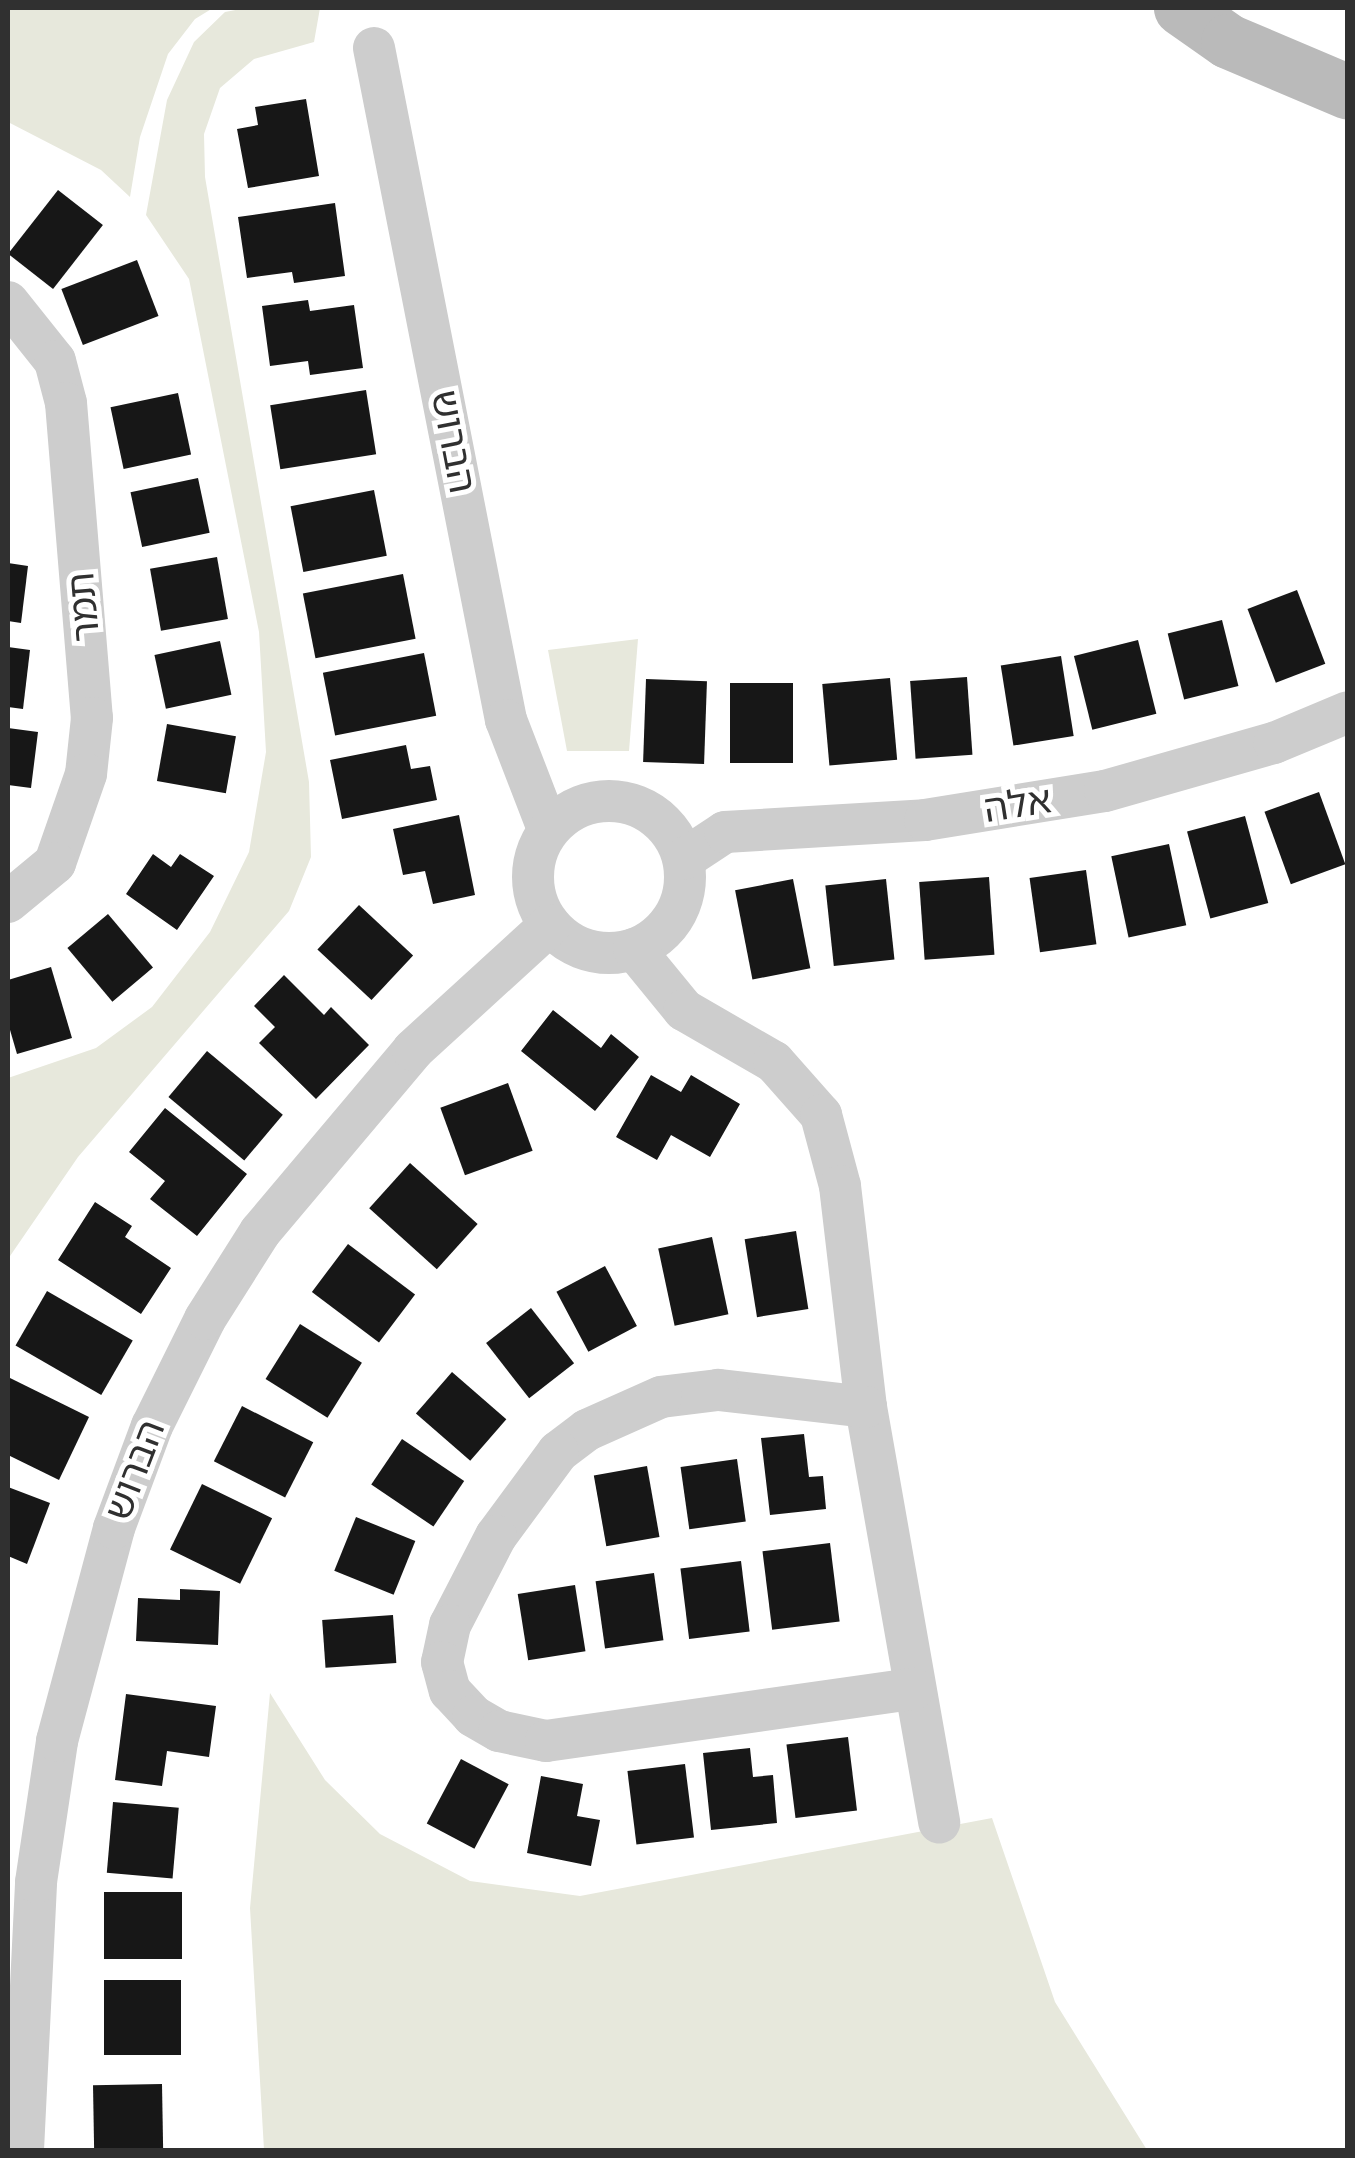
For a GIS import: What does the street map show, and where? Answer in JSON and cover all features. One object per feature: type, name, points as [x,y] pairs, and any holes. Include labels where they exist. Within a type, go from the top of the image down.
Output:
[{"type":"street","points":[[1181,8],[1228,41],[1348,92]]},
{"type":"street","name":"הברוש","points":[[374,48],[506,720],[548,830]]},
{"type":"street","name":"תמר","points":[[8,302],[55,360],[66,403],[92,718],[86,774],[56,863],[8,902]]},
{"type":"street","name":"אלה","points":[[684,859],[724,832],[925,820],[1106,791],[1274,743],[1348,712]]},
{"type":"street","points":[[620,800],[644,809],[673,834],[684,859],[678,912],[662,933],[634,950],[581,948],[550,925],[533,875],[548,830],[593,801],[620,800]]},
{"type":"street","name":"הברוש","points":[[23,2150],[36,1882],[57,1741],[114,1528],[152,1426],[205,1319],[260,1232],[413,1050],[550,925]]},
{"type":"street","points":[[634,950],[684,1010],[774,1062],[821,1115],[840,1186],[866,1407],[939,1822]]},
{"type":"street","points":[[866,1407],[718,1390],[661,1397],[587,1430],[558,1452],[496,1536],[450,1624],[442,1662],[450,1691],[472,1716],[499,1731],[546,1741],[913,1689]]},
{"type":"shaded area","points":[[8,8],[213,8],[195,19],[168,54],[140,137],[130,197],[101,170],[8,122]]},
{"type":"shaded area","points":[[246,8],[320,8],[314,42],[254,59],[220,88],[204,134],[205,177],[309,782],[311,857],[289,911],[78,1157],[8,1259],[8,1078],[96,1048],[152,1007],[210,932],[249,852],[266,752],[259,632],[189,279],[146,215],[167,100],[194,42],[225,12]]},
{"type":"shaded area","points":[[638,639],[629,751],[567,751],[548,650]]},
{"type":"shaded area","points":[[270,1693],[325,1780],[380,1834],[470,1881],[580,1896],[992,1818],[1055,2002],[1147,2150],[264,2150],[250,1908]]},
{"type":"building","points":[[306,99],[319,176],[248,188],[237,129],[258,125],[255,107]]},
{"type":"building","points":[[58,190],[103,225],[53,289],[8,254]]},
{"type":"building","points":[[335,203],[345,276],[294,283],[292,272],[247,278],[238,217]]},
{"type":"building","points":[[137,260],[159,316],[83,345],[61,289]]},
{"type":"building","points":[[308,300],[310,311],[354,305],[363,368],[310,375],[308,361],[270,366],[262,306]]},
{"type":"building","points":[[366,390],[376,454],[280,469],[270,405]]},
{"type":"building","points":[[178,393],[191,455],[124,469],[111,407]]},
{"type":"building","points":[[198,478],[210,533],[142,547],[131,492]]},
{"type":"building","points":[[374,490],[387,556],[303,572],[291,506]]},
{"type":"building","points":[[217,557],[228,619],[161,631],[150,569]]},
{"type":"building","points":[[8,563],[28,566],[21,623],[8,621]]},
{"type":"building","points":[[403,574],[416,639],[315,658],[303,593]]},
{"type":"building","points":[[1297,590],[1325,664],[1276,683],[1248,609]]},
{"type":"building","points":[[1222,620],[1238,686],[1184,700],[1168,634]]},
{"type":"building","points":[[1138,640],[1156,714],[1092,730],[1074,656]]},
{"type":"building","points":[[220,641],[231,695],[166,709],[154,655]]},
{"type":"building","points":[[8,647],[30,650],[23,709],[8,707]]},
{"type":"building","points":[[424,653],[436,716],[335,735],[323,673]]},
{"type":"building","points":[[1061,656],[1074,736],[1013,746],[1001,666]]},
{"type":"building","points":[[967,677],[972,755],[916,759],[910,681]]},
{"type":"building","points":[[890,678],[897,760],[829,766],[822,684]]},
{"type":"building","points":[[646,679],[707,681],[704,764],[643,762]]},
{"type":"building","points":[[730,683],[793,683],[793,763],[730,763]]},
{"type":"building","points":[[167,724],[236,736],[226,793],[157,781]]},
{"type":"building","points":[[8,728],[38,732],[31,788],[8,785]]},
{"type":"building","points":[[406,745],[411,769],[430,766],[437,800],[342,819],[330,760]]},
{"type":"building","points":[[1319,792],[1345,864],[1291,884],[1264,812]]},
{"type":"building","points":[[459,815],[475,895],[433,904],[425,871],[403,875],[393,829]]},
{"type":"building","points":[[1245,816],[1268,903],[1210,918],[1187,832]]},
{"type":"building","points":[[1169,844],[1186,925],[1129,937],[1111,856]]},
{"type":"building","points":[[153,854],[171,867],[180,854],[214,876],[177,930],[126,894]]},
{"type":"building","points":[[1086,870],[1096,944],[1040,952],[1030,878]]},
{"type":"building","points":[[989,877],[994,955],[925,960],[919,882]]},
{"type":"building","points":[[793,879],[810,968],[752,980],[735,890]]},
{"type":"building","points":[[886,879],[894,960],[834,966],[825,885]]},
{"type":"building","points":[[359,905],[413,955],[372,1000],[317,950]]},
{"type":"building","points":[[108,914],[153,968],[112,1002],[67,948]]},
{"type":"building","points":[[51,967],[72,1038],[17,1054],[8,1023],[8,980]]},
{"type":"building","points":[[284,975],[324,1015],[331,1007],[369,1045],[316,1099],[259,1043],[275,1027],[254,1006]]},
{"type":"building","points":[[553,1010],[601,1048],[611,1034],[639,1057],[595,1111],[521,1051]]},
{"type":"building","points":[[207,1051],[283,1115],[244,1161],[168,1097]]},
{"type":"building","points":[[651,1075],[681,1092],[691,1075],[740,1104],[710,1157],[671,1135],[657,1160],[616,1137]]},
{"type":"building","points":[[508,1083],[533,1151],[465,1175],[440,1108]]},
{"type":"building","points":[[165,1108],[247,1174],[197,1236],[150,1199],[165,1181],[129,1152]]},
{"type":"building","points":[[410,1163],[478,1224],[437,1269],[369,1208]]},
{"type":"building","points":[[95,1202],[132,1226],[125,1237],[171,1268],[141,1314],[58,1260]]},
{"type":"building","points":[[796,1231],[808,1309],[757,1317],[745,1239]]},
{"type":"building","points":[[712,1237],[728,1314],[675,1326],[658,1248]]},
{"type":"building","points":[[348,1244],[415,1295],[379,1342],[312,1292]]},
{"type":"building","points":[[605,1266],[637,1326],[588,1352],[556,1292]]},
{"type":"building","points":[[47,1291],[133,1340],[101,1395],[16,1346]]},
{"type":"building","points":[[531,1308],[574,1363],[529,1398],[486,1343]]},
{"type":"building","points":[[300,1324],[362,1363],[327,1418],[266,1379]]},
{"type":"building","points":[[452,1372],[506,1419],[470,1461],[416,1414]]},
{"type":"building","points":[[8,1377],[89,1417],[59,1480],[8,1455]]},
{"type":"building","points":[[242,1406],[313,1442],[285,1498],[214,1461]]},
{"type":"building","points":[[804,1434],[809,1477],[823,1476],[826,1509],[770,1515],[761,1438]]},
{"type":"building","points":[[402,1439],[464,1481],[433,1527],[371,1485]]},
{"type":"building","points":[[737,1459],[746,1521],[689,1529],[681,1467]]},
{"type":"building","points":[[647,1466],[660,1537],[606,1546],[594,1475]]},
{"type":"building","points":[[202,1484],[272,1518],[240,1584],[170,1550]]},
{"type":"building","points":[[8,1487],[50,1503],[27,1564],[8,1556]]},
{"type":"building","points":[[356,1517],[415,1541],[394,1595],[334,1571]]},
{"type":"building","points":[[830,1543],[840,1621],[772,1630],[763,1551]]},
{"type":"building","points":[[741,1561],[750,1631],[689,1639],[680,1568]]},
{"type":"building","points":[[654,1573],[663,1640],[605,1649],[596,1581]]},
{"type":"building","points":[[575,1585],[585,1651],[528,1660],[518,1594]]},
{"type":"building","points":[[180,1589],[220,1591],[218,1645],[136,1641],[138,1598],[180,1600]]},
{"type":"building","points":[[393,1615],[396,1663],[326,1668],[322,1620]]},
{"type":"building","points":[[126,1694],[216,1706],[209,1757],[167,1751],[162,1786],[115,1780]]},
{"type":"building","points":[[848,1737],[857,1810],[795,1818],[786,1745]]},
{"type":"building","points":[[750,1748],[753,1777],[773,1775],[777,1823],[711,1830],[703,1753]]},
{"type":"building","points":[[461,1759],[509,1784],[474,1849],[427,1823]]},
{"type":"building","points":[[685,1764],[694,1837],[636,1845],[627,1771]]},
{"type":"building","points":[[541,1776],[583,1784],[577,1816],[600,1820],[591,1866],[527,1853]]},
{"type":"building","points":[[113,1802],[179,1808],[173,1878],[107,1873]]},
{"type":"building","points":[[104,1892],[182,1892],[182,1959],[104,1959]]},
{"type":"building","points":[[104,1980],[181,1980],[181,2055],[104,2055]]},
{"type":"building","points":[[162,2084],[163,2150],[94,2150],[93,2085]]}]
